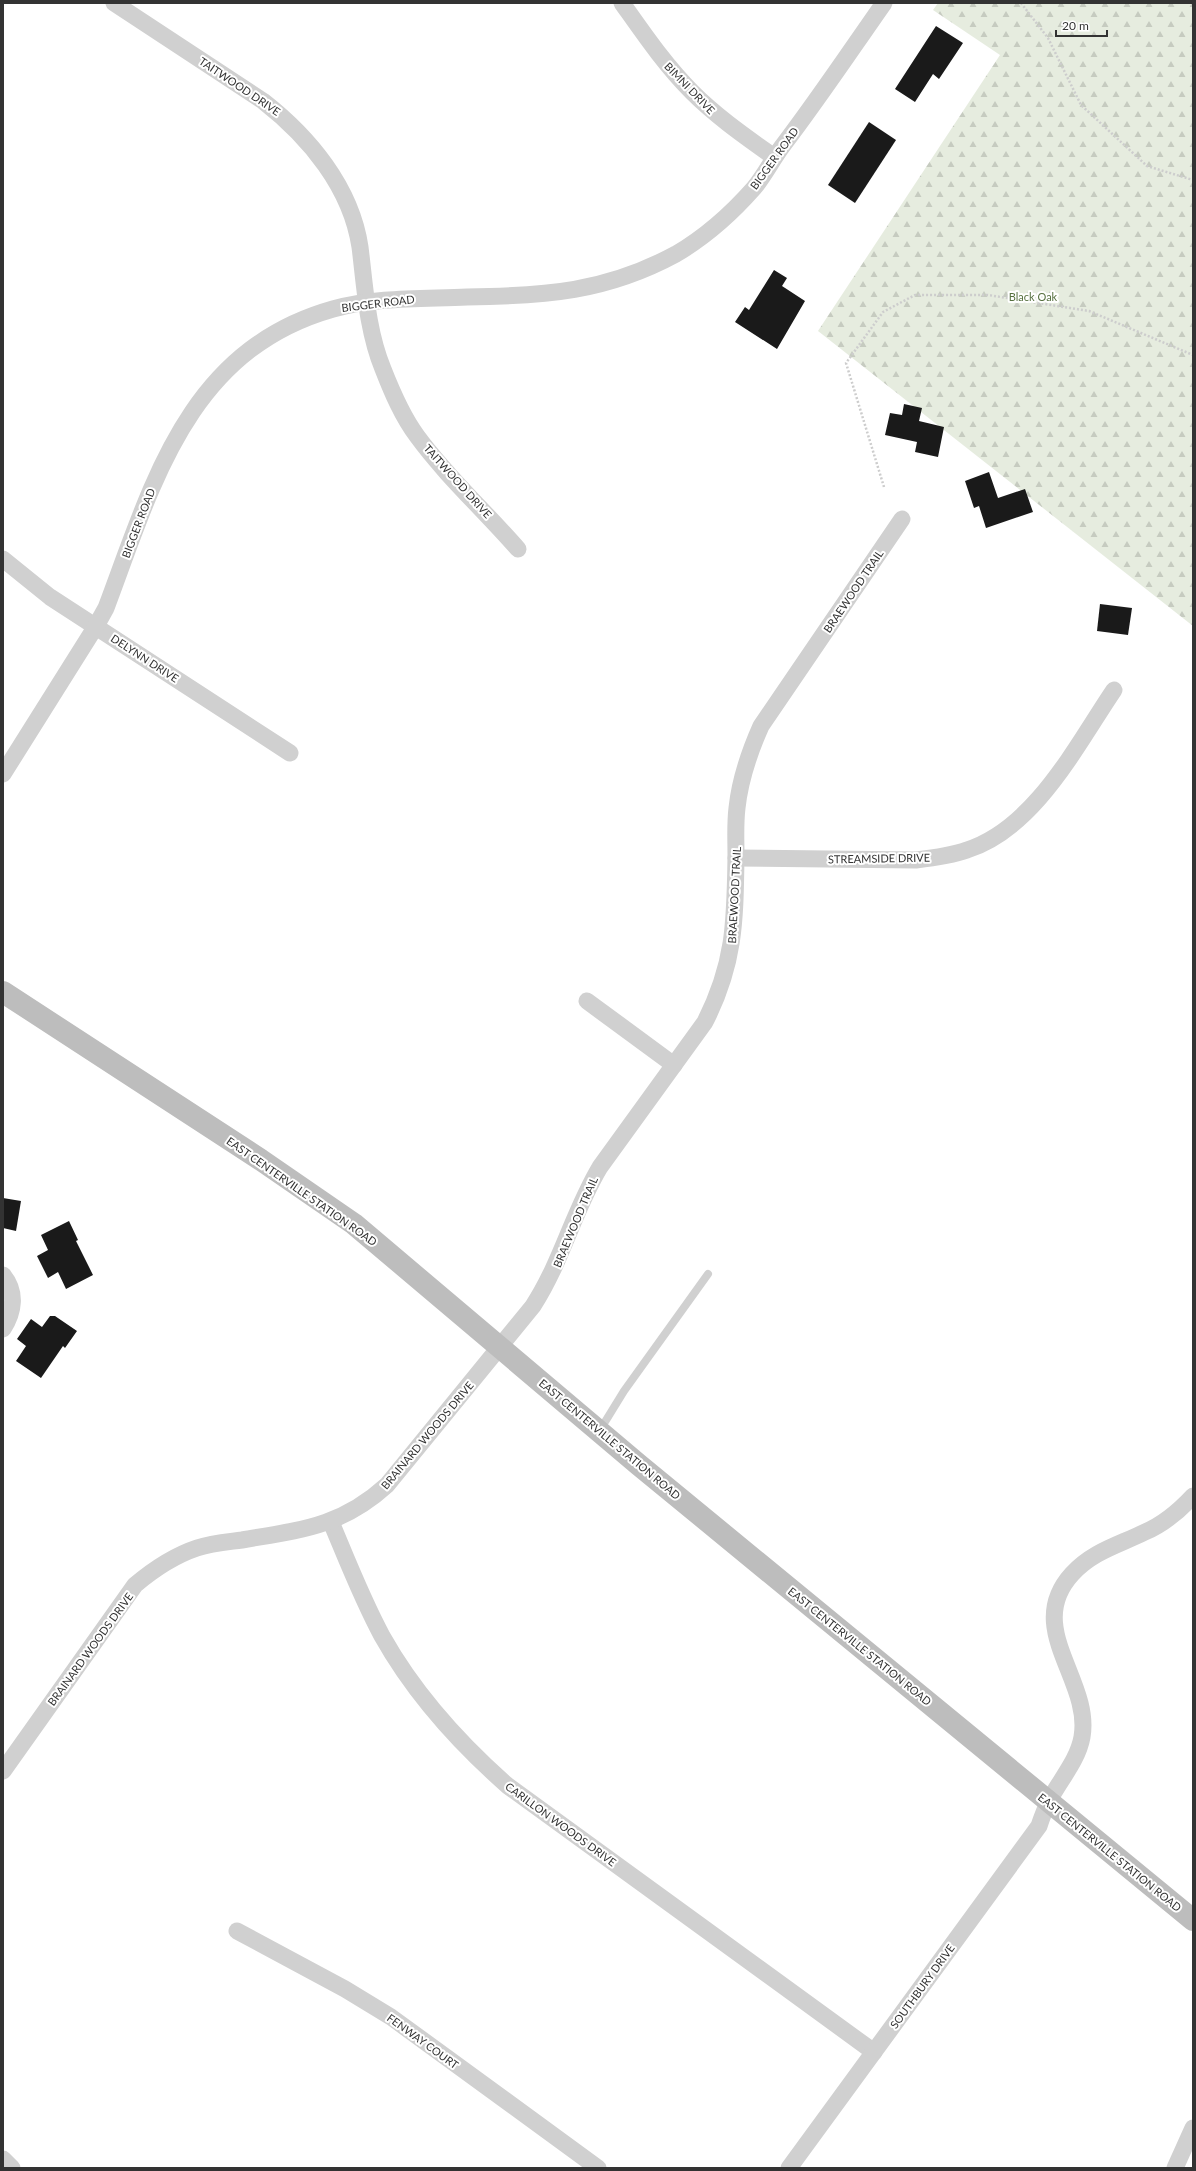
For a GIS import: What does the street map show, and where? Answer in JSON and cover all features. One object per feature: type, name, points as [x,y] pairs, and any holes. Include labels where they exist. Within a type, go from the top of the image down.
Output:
[{"type":"street","name":"TAITWOOD DRIVE","points":[[114,3],[264,101],[285,118],[310,144],[329,169],[341,192],[353,222],[359,245],[366,303],[382,368],[404,415],[417,436],[448,474],[518,549]]},
{"type":"street","name":"BIMNI DRIVE","points":[[622,3],[663,60],[692,93],[723,121],[774,157]]},
{"type":"street","name":"BIGGER ROAD","points":[[3,774],[106,608],[166,455],[187,418],[204,395],[230,366],[250,349],[272,335],[310,317],[335,308],[399,299],[555,294],[617,280],[672,256],[701,237],[725,218],[755,186],[884,3]]},
{"type":"street","name":"BRAEWOOD TRAIL","points":[[500,1347],[533,1306],[548,1283],[590,1183],[705,1022],[716,1001],[729,963],[733,939],[737,808],[742,778],[748,755],[761,726],[902,520]]},
{"type":"street","name":"DELYNN DRIVE","points":[[3,559],[50,597],[290,753]]},
{"type":"street","name":"STREAMSIDE DRIVE","points":[[736,858],[916,860],[944,856],[968,850],[1002,832],[1029,811],[1045,793],[1114,690]]},
{"type":"street","name":"EAST CENTERVILLE STATION ROAD","points":[[3,992],[261,1160],[354,1224],[600,1431],[1048,1802],[1193,1920]]},
{"type":"street","points":[[587,1001],[674,1065]]},
{"type":"street","points":[[3,1275],[12,1291],[13,1304],[10,1317],[3,1329]]},
{"type":"street","name":"BRAINARD WOODS DRIVE","points":[[3,1771],[135,1585],[154,1569],[175,1557],[207,1545],[312,1528],[331,1522],[357,1509],[387,1485],[500,1347]]},
{"type":"street","name":"SOUTHBURY DRIVE","points":[[790,2168],[1038,1826],[1048,1802],[1078,1751],[1082,1737],[1084,1719],[1082,1703],[1065,1664],[1056,1631],[1056,1608],[1062,1588],[1073,1573],[1092,1556],[1165,1521],[1193,1496]]},
{"type":"street","name":"CARILLON WOODS DRIVE","points":[[331,1522],[359,1590],[382,1636],[420,1694],[475,1757],[508,1786],[874,2052]]},
{"type":"street","name":"FENWAY COURT","points":[[237,1931],[345,1989],[391,2017],[598,2168]]},
{"type":"street","points":[[1175,2168],[1193,2128]]},
{"type":"street","points":[[3,2159],[12,2168]]},
{"type":"lane","points":[[600,1431],[633,1378],[708,1274]]},
{"type":"path","points":[[1021,3],[1048,38],[1081,105],[1147,166],[1193,180]]},
{"type":"path","points":[[884,487],[846,363],[883,312],[915,295],[988,295],[1089,311],[1193,355]]},
{"type":"green space","name":"Black Oak","points":[[938,3],[1193,3],[1193,626],[818,331],[1000,55],[933,10]]},
{"type":"building","points":[[936,26],[963,43],[939,79],[933,74],[915,102],[895,89]]},
{"type":"building","points":[[869,122],[896,140],[855,203],[828,185]]},
{"type":"building","points":[[774,270],[787,278],[782,286],[805,301],[777,349],[735,322],[745,307],[749,310]]},
{"type":"building","points":[[904,404],[922,408],[919,421],[944,427],[938,457],[915,452],[917,442],[885,435],[890,413],[902,415]]},
{"type":"building","points":[[989,472],[998,498],[1025,489],[1033,512],[986,528],[979,506],[974,508],[965,481]]},
{"type":"building","points":[[1100,604],[1132,608],[1128,635],[1097,631]]},
{"type":"building","points":[[3,1198],[21,1201],[16,1231],[3,1228]]},
{"type":"building","points":[[69,1221],[78,1240],[76,1241],[93,1275],[66,1289],[58,1272],[48,1278],[37,1256],[48,1250],[41,1235]]},
{"type":"building","points":[[50,1316],[55,1316],[77,1331],[65,1348],[63,1346],[41,1378],[16,1361],[26,1346],[17,1339],[31,1319],[42,1327]]}]
